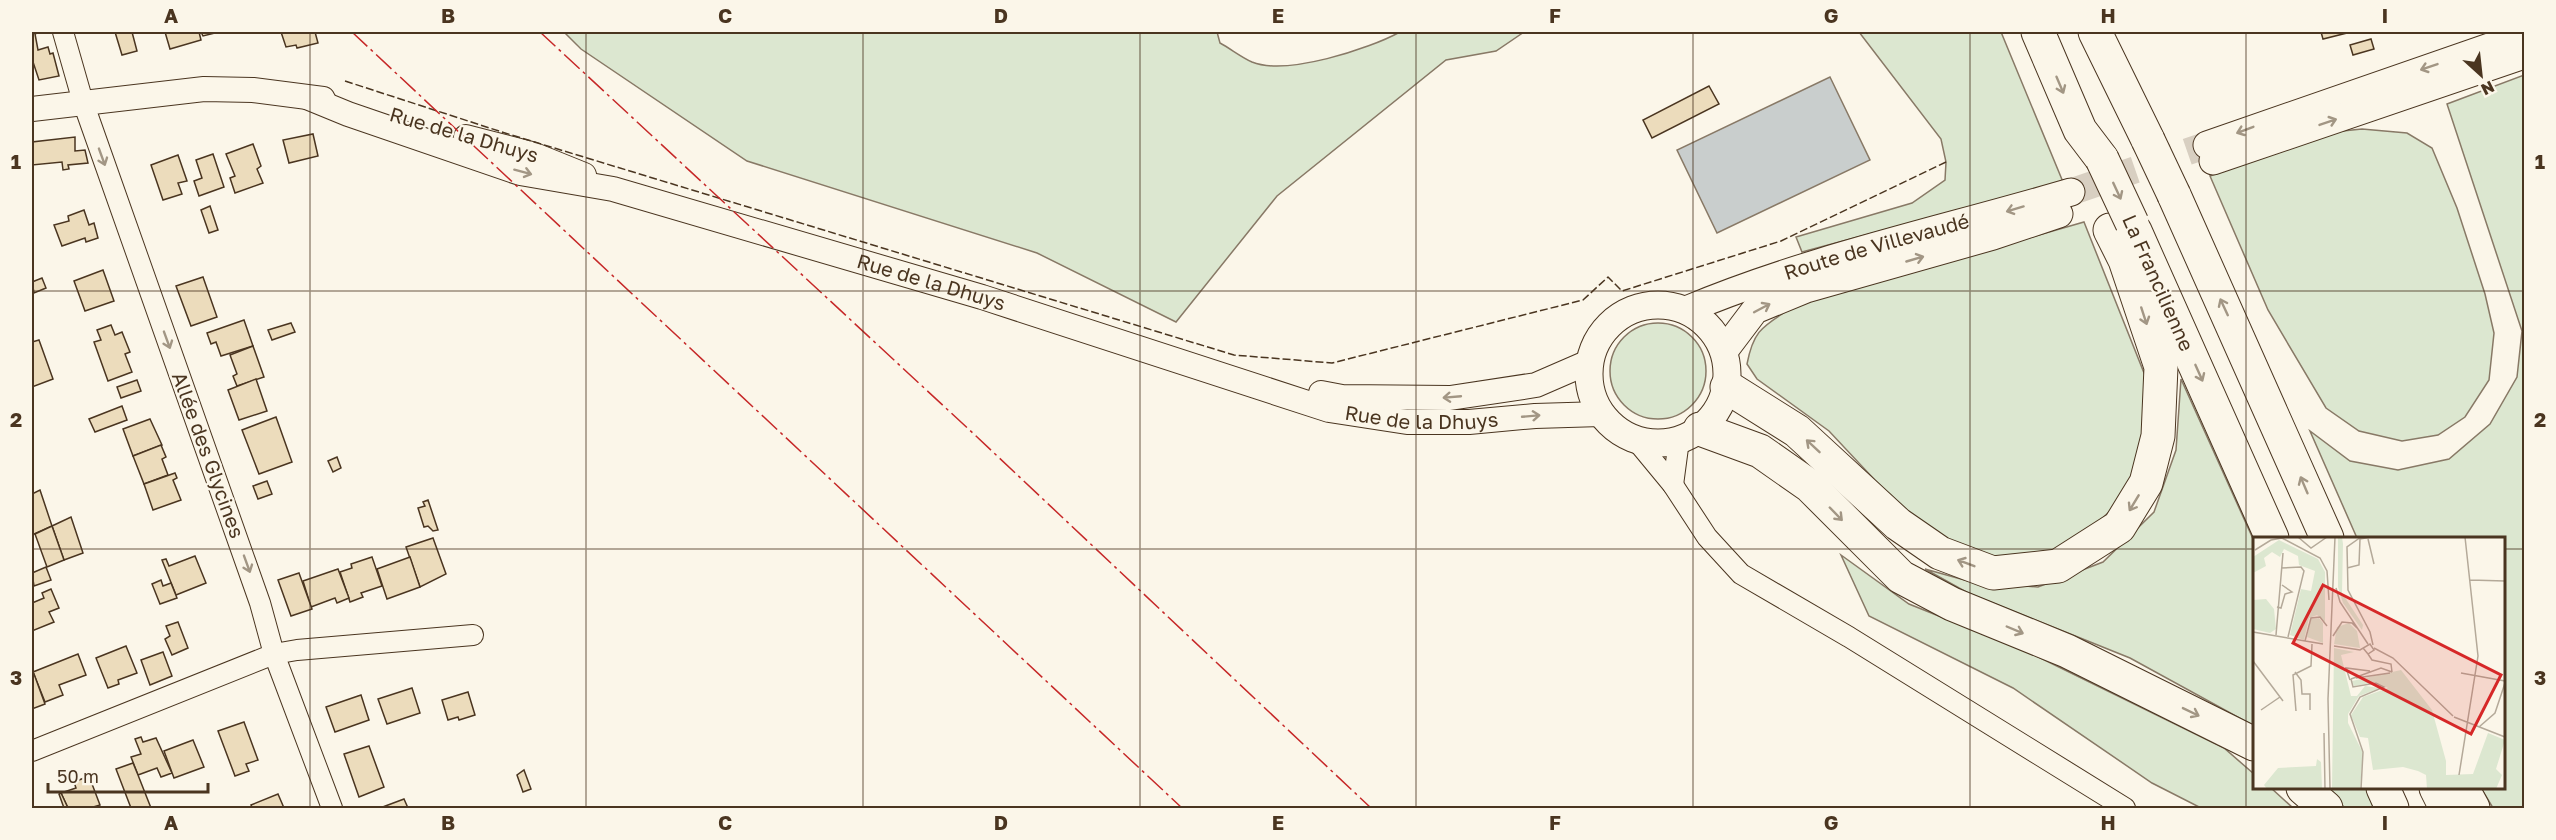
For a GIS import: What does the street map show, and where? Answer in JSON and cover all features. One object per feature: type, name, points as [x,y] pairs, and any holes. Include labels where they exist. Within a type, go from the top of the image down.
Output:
[{"type":"highway","points":[[1727,387],[1797,431],[1898,524],[1940,553],[1993,573],[2058,566],[2119,527],[2146,483],[2158,436],[2161,367],[2125,260],[2121,227],[2083,181],[2080,130],[2038,32]]},
{"type":"highway","points":[[2096,32],[2174,195],[2327,537]]},
{"type":"highway","name":"La Francilienne","points":[[2121,227],[2272,537]]},
{"type":"highway","points":[[1690,435],[1760,451],[1810,486],[1900,577],[1952,604],[2067,651],[2253,744]]},
{"type":"highway","points":[[2304,789],[2326,808]]},
{"type":"highway","points":[[2383,789],[2392,808]]},
{"type":"highway","points":[[2436,789],[2446,808]]},
{"type":"highway","points":[[2463,789],[2473,808]]},
{"type":"main road","points":[[2524,35],[2210,153],[2524,55]]},
{"type":"main road","name":"Route de Villevaudé","points":[[1686,310],[1745,285],[1808,264],[1968,223],[2083,181]]},
{"type":"main road","name":"Route de Villevaudé","points":[[1724,351],[1755,310],[1806,289],[1994,236],[2083,181]]},
{"type":"main road","points":[[1663,304],[1686,310],[1702,320],[1716,334],[1724,351],[1728,369],[1727,387],[1717,410],[1690,435],[1656,444],[1635,440],[1616,429],[1601,414],[1592,398],[1588,380],[1589,362],[1602,332],[1619,316],[1640,306],[1663,304]]},
{"type":"street","name":"Allée des Glycines","points":[[63,32],[83,102],[260,603],[274,654],[332,808]]},
{"type":"street","name":"Rue de la Dhuys","points":[[32,110],[204,89],[253,90],[353,102],[487,143],[532,154],[614,189],[982,297],[1329,410],[1407,422],[1469,422],[1535,416],[1601,414]]},
{"type":"street","name":"Rue de la Dhuys","points":[[1247,382],[1342,397],[1450,398],[1536,385],[1589,362]]},
{"type":"street","points":[[1673,485],[1690,435]]},
{"type":"street","points":[[1635,440],[1673,485],[1707,537],[1741,574],[1859,643],[2125,808]]},
{"type":"street","points":[[32,751],[274,654],[473,635]]},
{"type":"green space","points":[[564,32],[1217,32],[1220,43],[1252,62],[1285,66],[1349,53],[1400,32],[1524,32],[1496,51],[1446,60],[1277,196],[1176,322],[1037,253],[747,161],[581,49]]},
{"type":"green space","points":[[1859,32],[2001,32],[2063,182],[1802,252],[1796,237],[1912,203],[1945,180],[1946,162],[1941,139]]},
{"type":"green space","points":[[2524,75],[2524,808],[2493,808],[2482,789],[2505,789],[2505,537],[2357,537],[2310,431],[2350,461],[2398,470],[2449,459],[2490,424],[2517,377],[2522,331],[2447,104]]},
{"type":"green space","points":[[2362,129],[2407,133],[2432,148],[2457,208],[2485,294],[2494,333],[2489,380],[2465,417],[2438,435],[2402,441],[2359,431],[2326,408],[2268,310],[2210,176],[2333,132]]},
{"type":"green space","points":[[2084,222],[2146,378],[2146,445],[2121,501],[2084,535],[2038,558],[1982,559],[1939,539],[1901,508],[1829,431],[1757,379],[1747,364],[1757,335],[1768,323],[1794,306]]},
{"type":"green space","points":[[1658,323],[1676,327],[1692,337],[1702,353],[1706,371],[1702,389],[1692,405],[1676,415],[1658,419],[1640,415],[1624,405],[1614,389],[1610,371],[1614,353],[1624,337],[1640,327]]},
{"type":"green space","points":[[2181,379],[2253,539],[2253,725],[2130,658],[1968,593],[1925,569],[1968,581],[2038,587],[2103,562],[2154,512],[2176,450]]},
{"type":"green space","points":[[1841,555],[1909,604],[2026,651],[2224,748],[2253,773],[2253,789],[2272,789],[2293,808],[2201,808],[2152,783],[2013,688],[1869,616]]},
{"type":"green space","points":[[2325,789],[2366,789],[2376,808],[2345,808]]},
{"type":"shaded area","points":[[1830,77],[1870,160],[1717,233],[1677,150]]},
{"type":"building","points":[[32,32],[39,32],[35,34],[38,50],[48,47],[50,54],[53,53],[59,76],[39,80],[32,59]]},
{"type":"building","points":[[115,32],[132,32],[137,51],[122,55]]},
{"type":"building","points":[[165,32],[199,32],[201,40],[170,49]]},
{"type":"building","points":[[201,32],[219,32],[203,36]]},
{"type":"building","points":[[281,32],[315,32],[318,43],[297,48],[296,45],[286,47]]},
{"type":"building","points":[[2321,32],[2351,32],[2323,39]]},
{"type":"building","points":[[2371,39],[2374,49],[2353,55],[2350,45]]},
{"type":"building","points":[[1709,86],[1719,104],[1652,138],[1643,120]]},
{"type":"building","points":[[313,134],[318,156],[289,163],[283,140]]},
{"type":"building","points":[[75,137],[75,151],[85,150],[88,163],[68,165],[69,169],[63,170],[62,162],[32,165],[32,142]]},
{"type":"building","points":[[253,144],[261,166],[257,169],[263,183],[235,193],[230,178],[235,176],[226,154]]},
{"type":"building","points":[[213,154],[224,187],[199,196],[194,181],[202,178],[196,160]]},
{"type":"building","points":[[178,155],[187,181],[178,183],[182,194],[163,200],[151,165]]},
{"type":"building","points":[[210,206],[218,230],[209,233],[201,210]]},
{"type":"building","points":[[84,210],[89,225],[94,223],[98,238],[86,242],[85,238],[62,246],[54,225],[69,221],[68,216]]},
{"type":"building","points":[[103,270],[114,301],[85,311],[74,281]]},
{"type":"building","points":[[203,277],[217,317],[191,326],[176,286]]},
{"type":"building","points":[[42,278],[46,288],[34,293],[32,282]]},
{"type":"building","points":[[244,320],[253,346],[221,356],[216,342],[211,344],[207,333]]},
{"type":"building","points":[[291,323],[295,332],[272,340],[268,330]]},
{"type":"building","points":[[111,325],[115,335],[122,332],[130,352],[125,354],[132,372],[108,381],[94,342],[101,340],[97,330]]},
{"type":"building","points":[[39,340],[53,379],[32,387],[32,342]]},
{"type":"building","points":[[253,346],[264,377],[237,386],[233,376],[237,374],[230,355]]},
{"type":"building","points":[[256,379],[267,411],[239,420],[228,390]]},
{"type":"building","points":[[137,380],[141,391],[121,398],[117,387]]},
{"type":"building","points":[[122,406],[127,420],[95,432],[89,419]]},
{"type":"building","points":[[276,417],[292,462],[259,474],[242,430]]},
{"type":"building","points":[[150,419],[162,445],[133,456],[123,429]]},
{"type":"building","points":[[161,445],[166,457],[162,459],[168,475],[144,484],[133,456]]},
{"type":"building","points":[[337,457],[341,468],[333,472],[328,461]]},
{"type":"building","points":[[175,473],[177,478],[173,480],[181,500],[153,510],[144,484]]},
{"type":"building","points":[[267,481],[272,494],[258,499],[253,486]]},
{"type":"building","points":[[40,490],[52,526],[32,535],[32,494]]},
{"type":"building","points":[[428,500],[438,530],[433,531],[428,526],[424,527],[418,508],[425,506],[423,502]]},
{"type":"building","points":[[71,517],[83,553],[64,560],[52,526]]},
{"type":"building","points":[[52,526],[64,560],[47,567],[35,534]]},
{"type":"building","points":[[433,538],[446,574],[420,587],[406,547]]},
{"type":"building","points":[[195,556],[206,583],[176,595],[162,560],[166,559],[169,566]]},
{"type":"building","points":[[372,557],[382,586],[361,593],[363,597],[350,602],[340,572],[352,568],[351,564]]},
{"type":"building","points":[[410,557],[420,587],[387,599],[377,569]]},
{"type":"building","points":[[46,567],[51,580],[34,586],[32,573]]},
{"type":"building","points":[[338,569],[349,598],[337,603],[335,598],[311,607],[303,581]]},
{"type":"building","points":[[299,573],[312,609],[291,616],[278,580]]},
{"type":"building","points":[[161,580],[163,586],[171,583],[177,598],[160,604],[152,584]]},
{"type":"building","points":[[51,589],[59,608],[49,612],[54,622],[32,631],[32,603],[44,598],[42,593]]},
{"type":"building","points":[[178,622],[188,648],[172,655],[165,639],[170,636],[166,626]]},
{"type":"building","points":[[126,646],[137,673],[118,680],[119,684],[108,688],[96,658]]},
{"type":"building","points":[[163,652],[172,676],[150,685],[141,660]]},
{"type":"building","points":[[78,654],[86,675],[59,685],[63,695],[45,702],[33,672]]},
{"type":"building","points":[[34,674],[45,704],[32,709],[32,675]]},
{"type":"building","points":[[412,688],[420,713],[387,724],[378,699]]},
{"type":"building","points":[[468,692],[475,715],[459,720],[458,717],[448,720],[442,700]]},
{"type":"building","points":[[361,695],[369,720],[335,732],[326,707]]},
{"type":"building","points":[[244,722],[258,760],[246,764],[249,771],[235,776],[218,731]]},
{"type":"building","points":[[141,737],[143,742],[156,738],[172,773],[161,777],[157,768],[138,775],[131,757],[141,754],[135,739]]},
{"type":"building","points":[[193,740],[204,767],[174,778],[164,751]]},
{"type":"building","points":[[369,746],[384,787],[359,797],[344,754]]},
{"type":"building","points":[[133,763],[151,808],[131,808],[116,769]]},
{"type":"building","points":[[524,770],[531,789],[523,792],[517,775]]},
{"type":"building","points":[[89,776],[100,805],[90,808],[68,808],[61,793],[76,788],[74,782]]},
{"type":"building","points":[[61,793],[68,808],[64,808],[59,794]]},
{"type":"building","points":[[278,794],[284,808],[252,808],[251,805]]},
{"type":"building","points":[[404,799],[408,808],[380,808]]},
{"type":"tunnel","points":[[2071,192],[2207,145]]},
{"type":"fence","points":[[345,81],[505,133],[1234,355],[1332,363],[1583,300],[1608,277],[1622,291],[1781,241],[1946,162]]},
{"type":"power","points":[[352,32],[1182,808]]},
{"type":"power","points":[[540,32],[976,436],[1371,808]]}]
